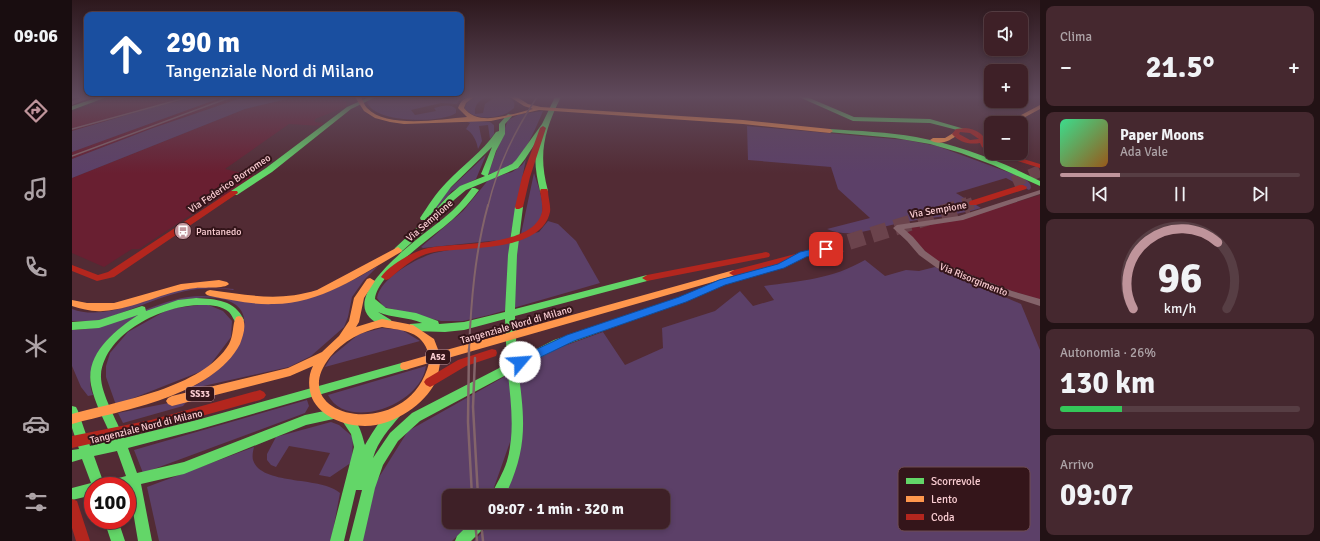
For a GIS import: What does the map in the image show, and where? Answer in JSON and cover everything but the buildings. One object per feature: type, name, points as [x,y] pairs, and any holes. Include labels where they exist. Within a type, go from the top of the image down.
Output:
[{"type":"main road","name":"Via Federico Borromeo","points":[[72,268],[97,278],[111,275],[269,170],[331,122]]},
{"type":"main road","points":[[492,122],[495,123],[498,133],[496,145]]},
{"type":"main road","points":[[485,174],[496,145],[502,134],[503,122]]},
{"type":"main road","points":[[501,489],[509,473],[515,452],[517,424],[510,333],[513,253],[517,226],[533,154],[545,122]]},
{"type":"main road","points":[[734,122],[902,135],[942,140],[948,139],[955,134],[956,131],[965,130]]},
{"type":"main road","points":[[924,122],[943,126],[955,134],[958,138],[966,141],[976,142],[984,138]]},
{"type":"main road","points":[[936,122],[965,130],[984,138]]},
{"type":"main road","points":[[72,326],[84,327],[105,323],[161,302],[186,295],[218,293],[256,300],[286,300],[312,295],[345,280],[397,251],[458,191],[474,186],[518,165],[524,158],[534,137],[543,127]]},
{"type":"main road","points":[[374,282],[421,253],[442,248],[512,240],[527,235],[537,229],[544,221],[547,211],[538,165],[543,127]]},
{"type":"main road","points":[[364,269],[389,253],[406,239],[443,191],[482,155],[498,133]]},
{"type":"main road","points":[[874,134],[929,142],[957,150],[997,164],[1038,181]]},
{"type":"main road","points":[[1016,160],[1040,166]]},
{"type":"main road","points":[[1013,182],[971,199],[1025,191]]},
{"type":"main road","name":"Via Sempione","points":[[342,339],[354,322],[359,298],[393,265],[457,211],[474,186]]},
{"type":"main road","points":[[374,282],[417,237],[440,210]]},
{"type":"main road","name":"Tangenziale Nord di Milano","points":[[476,336],[768,255],[803,250],[826,249]]},
{"type":"main road","points":[[699,292],[722,283],[781,266],[803,250]]},
{"type":"main road","name":"Tangenziale Nord di Milano","points":[[72,456],[197,425],[803,250]]},
{"type":"main road","points":[[414,327],[445,328],[472,325],[650,277],[768,255]]},
{"type":"main road","points":[[246,289],[271,296],[289,296],[321,289],[345,280]]},
{"type":"main road","name":"Via Sempione","points":[[369,299],[374,282]]},
{"type":"main road","points":[[72,303],[88,308],[106,308],[122,305],[191,285],[216,284],[236,286]]},
{"type":"main road","points":[[369,299],[374,307],[383,312],[414,316],[445,328]]},
{"type":"main road","points":[[369,299],[369,307],[373,313],[387,323]]},
{"type":"main road","points":[[356,541],[370,486],[380,459],[391,440],[411,421],[545,349],[570,338],[682,299]]},
{"type":"main road","points":[[94,477],[80,432],[73,417],[162,396],[175,392],[202,378],[223,360],[236,340],[240,323],[234,310],[221,303],[200,300],[189,301],[166,307],[152,312],[129,326],[108,346],[100,357],[97,368],[97,388],[106,411],[123,452],[132,476],[136,489],[145,541]]},
{"type":"main road","points":[[548,338],[671,303]]},
{"type":"main road","name":"SS33","points":[[387,323],[414,327],[426,335],[435,350],[435,367],[430,382],[413,401],[396,412],[371,420],[347,418],[334,414],[321,404],[315,391],[313,379],[323,358],[342,339],[365,327],[387,323]]},
{"type":"main road","name":"A52","points":[[423,351],[439,346]]},
{"type":"main road","points":[[430,382],[462,363],[517,346]]},
{"type":"main road","name":"SS33","points":[[73,417],[171,401],[290,372],[323,358]]},
{"type":"main road","points":[[309,382],[324,378]]},
{"type":"main road","name":"Tangenziale Nord di Milano","points":[[72,442],[150,425],[272,392]]},
{"type":"main road","points":[[347,541],[370,448],[380,431],[396,412]]},
{"type":"main road","name":"SS33","points":[[136,480],[184,468],[305,420],[334,414]]},
{"type":"main road","points":[[338,541],[360,447],[360,440],[354,426],[347,418]]},
{"type":"main road","points":[[72,494],[84,490]]},
{"type":"main road","points":[[72,506],[83,541]]},
{"type":"main road","points":[[350,541],[354,511]]},
{"type":"main road","points":[[114,529],[118,541]]},
{"type":"main road","points":[[462,541],[473,529]]},
{"type":"street","points":[[1025,191],[1038,189],[1038,181]]},
{"type":"street","name":"Via Sempione","points":[[897,228],[960,218],[1025,191],[1040,192]]},
{"type":"street","name":"Via Risorgimento","points":[[897,228],[910,239],[922,253],[940,266],[992,287],[1036,302]]},
{"type":"shaded area","points":[[72,122],[102,122],[72,131]]},
{"type":"shaded area","points":[[102,122],[154,122],[72,152],[72,131]]},
{"type":"shaded area","points":[[154,122],[170,122],[72,159],[72,152]]},
{"type":"shaded area","points":[[170,122],[212,122],[72,178],[72,159]]},
{"type":"shaded area","points":[[212,122],[324,123],[321,126],[289,124],[225,169],[255,176],[224,197],[218,197],[139,249],[132,249],[104,267],[72,253],[72,178]]},
{"type":"shaded area","points":[[468,122],[490,122],[494,125],[494,134],[490,139],[488,125],[479,126],[482,141],[478,149],[474,137],[466,129],[470,123]]},
{"type":"shaded area","points":[[507,122],[539,122],[520,156],[504,170],[488,174]]},
{"type":"shaded area","points":[[747,126],[906,140],[937,146],[1021,177],[1030,183],[1031,188],[1029,190],[1006,178],[956,193],[981,208],[953,215],[916,220],[856,233],[837,232],[827,229],[870,218],[838,189],[831,167],[748,160]]},
{"type":"shaded area","points":[[486,155],[476,179],[452,191],[427,219],[441,197]]},
{"type":"shaded area","points":[[526,159],[510,239],[421,247],[463,211],[489,179],[512,172],[522,165]]},
{"type":"shaded area","points":[[534,173],[542,201],[542,214],[535,226],[521,234]]},
{"type":"shaded area","points":[[1040,195],[1040,300],[970,277],[934,260],[905,230],[913,226],[971,216]]},
{"type":"shaded area","points":[[548,221],[558,224],[576,241],[600,283],[463,321],[441,321],[384,307],[377,298],[385,283],[392,276],[418,259],[434,253],[539,232]]},
{"type":"shaded area","points":[[865,260],[885,276],[906,270],[919,271],[935,267],[1021,304],[1040,350],[1040,541],[474,541],[485,529],[670,529],[670,489],[508,489],[510,442],[493,489],[442,489],[442,529],[465,529],[452,541],[362,541],[376,482],[408,431],[550,351],[603,332],[625,365],[663,348],[662,328],[715,311],[740,291],[753,306],[774,300],[764,286],[804,281],[840,271]]},
{"type":"shaded area","points":[[378,266],[364,280],[352,297],[348,317],[344,327],[311,356],[289,367],[190,389],[206,379],[227,361],[241,338],[244,316],[233,303],[213,298],[187,299],[158,307],[131,321],[108,339],[94,362],[91,370],[90,386],[93,395],[88,396],[81,387],[72,366],[72,330],[102,326],[173,300],[188,297],[206,296],[258,303],[290,302],[306,299],[350,282]]},
{"type":"shaded area","points":[[205,287],[234,289],[215,288],[182,292],[104,319],[94,321],[72,321],[72,309],[94,313],[106,312],[173,292]]},
{"type":"shaded area","points":[[206,304],[223,311],[232,321],[231,337],[207,369],[116,405],[106,377],[106,366],[110,353],[128,332],[169,309]]},
{"type":"shaded area","points":[[382,328],[402,330],[420,341],[325,367],[331,357],[359,334]]},
{"type":"shaded area","points":[[426,366],[421,380],[411,392],[398,402],[382,409],[366,412],[351,412],[337,406],[328,395]]},
{"type":"shaded area","points":[[189,399],[183,406],[123,423],[118,413]]},
{"type":"shaded area","points":[[307,400],[309,406],[305,413],[143,473],[134,450]]},
{"type":"shaded area","points":[[331,422],[339,425],[353,437],[352,462],[330,477],[319,475],[330,453],[289,446],[276,467],[271,465],[267,460],[267,454],[276,437]]},
{"type":"shaded area","points":[[254,447],[253,460],[258,468],[267,474],[320,484],[340,493],[331,541],[159,541],[147,487]]},
{"type":"tunnel","points":[[1013,182],[1040,171]]},
{"type":"tunnel","points":[[966,206],[973,203]]},
{"type":"tunnel","points":[[826,249],[966,206]]},
{"type":"railway","points":[[72,129],[97,122]]},
{"type":"railway","points":[[72,156],[163,122]]},
{"type":"railway","points":[[488,206],[502,163],[521,122]]},
{"type":"railway","points":[[469,350],[474,277],[488,205]]},
{"type":"railway","points":[[469,349],[468,422],[472,489]]},
{"type":"railway","points":[[475,358],[473,407],[478,489]]},
{"type":"railway","points":[[476,529],[477,541]]},
{"type":"railway","points":[[482,529],[483,541]]},
{"type":"traffic: fast","points":[[234,193],[269,170],[331,122]]},
{"type":"traffic: fast","points":[[485,174],[493,151],[502,134],[502,124],[504,122]]},
{"type":"traffic: fast","points":[[544,191],[539,165],[539,154],[540,142],[546,122]]},
{"type":"traffic: fast","points":[[935,122],[965,130]]},
{"type":"traffic: fast","points":[[433,219],[451,198],[463,188],[515,166],[523,157],[543,126]]},
{"type":"traffic: fast","points":[[830,131],[895,136],[931,142],[963,151],[995,163],[1040,184]]},
{"type":"traffic: fast","points":[[424,218],[448,185],[488,148],[498,133]]},
{"type":"traffic: fast","points":[[387,323],[374,315],[369,307],[370,296],[377,284],[387,272],[413,247],[448,219],[466,202],[475,190]]},
{"type":"traffic: fast","points":[[501,489],[513,461],[518,434],[517,406],[510,335],[510,303],[514,239],[519,207]]},
{"type":"traffic: fast","points":[[398,250],[441,210]]},
{"type":"traffic: fast","points":[[414,327],[445,328],[464,326],[647,278]]},
{"type":"traffic: fast","points":[[369,299],[383,311],[413,316],[434,324]]},
{"type":"traffic: fast","points":[[145,541],[133,479],[96,384],[96,373],[101,356],[111,341],[125,328],[160,309],[178,304],[196,301],[213,302],[225,305],[235,312],[239,320]]},
{"type":"traffic: fast","points":[[356,541],[369,488],[378,462],[394,437],[416,417],[558,343],[671,303]]},
{"type":"traffic: fast","points":[[72,326],[99,324],[142,310]]},
{"type":"traffic: fast","points":[[72,456],[197,425],[405,366]]},
{"type":"traffic: fast","points":[[72,411],[95,477]]},
{"type":"traffic: fast","points":[[360,485],[370,448],[380,431],[396,412]]},
{"type":"traffic: fast","points":[[136,480],[184,468],[305,420],[334,414]]},
{"type":"traffic: fast","points":[[337,541],[360,447],[356,432],[347,419]]},
{"type":"traffic: fast","points":[[72,494],[84,491]]},
{"type":"traffic: fast","points":[[114,529],[118,541]]},
{"type":"traffic: fast","points":[[462,541],[473,529]]},
{"type":"traffic: slow","points":[[745,122],[830,131]]},
{"type":"traffic: slow","points":[[933,140],[947,140],[955,134]]},
{"type":"traffic: slow","points":[[210,293],[256,300],[275,301],[304,297],[320,292],[398,250]]},
{"type":"traffic: slow","points":[[405,366],[734,273]]},
{"type":"traffic: slow","points":[[344,337],[354,322],[359,298],[370,281]]},
{"type":"traffic: slow","points":[[72,303],[87,307],[101,308],[128,304],[181,287],[202,284],[224,284]]},
{"type":"traffic: slow","points":[[72,419],[145,400],[172,391],[198,379],[210,371],[229,352],[239,332],[239,320]]},
{"type":"traffic: slow","points":[[382,323],[413,329],[430,342],[436,359],[431,378],[418,396],[399,411],[375,420],[349,419],[328,410],[319,400],[315,390],[314,380],[316,370],[321,360],[336,344],[356,331],[382,323]]},
{"type":"traffic: slow","points":[[172,401],[290,372],[325,355]]},
{"type":"traffic: jam","points":[[519,207],[526,177],[543,128]]},
{"type":"traffic: jam","points":[[958,130],[972,131],[978,134],[983,140],[972,142],[961,139],[955,134],[958,130]]},
{"type":"traffic: jam","points":[[983,141],[984,146]]},
{"type":"traffic: jam","points":[[1019,160],[1040,166]]},
{"type":"traffic: jam","points":[[973,203],[1023,187]]},
{"type":"traffic: jam","points":[[386,277],[410,259],[427,251],[506,241],[525,236],[539,226],[546,212],[544,191]]},
{"type":"traffic: jam","points":[[72,268],[97,278],[111,275],[234,193]]},
{"type":"traffic: jam","points":[[734,273],[826,249]]},
{"type":"traffic: jam","points":[[647,278],[766,255]]},
{"type":"traffic: jam","points":[[430,382],[462,363],[492,353]]},
{"type":"traffic: jam","points":[[72,442],[151,425],[260,395]]},
{"type":"traffic: jam","points":[[72,506],[83,541]]},
{"type":"place","name":"Pantanedo","points":[[183,231]]},
{"type":"route","points":[[520,362],[570,338],[631,318],[722,283],[781,266],[803,254],[826,249]]}]
